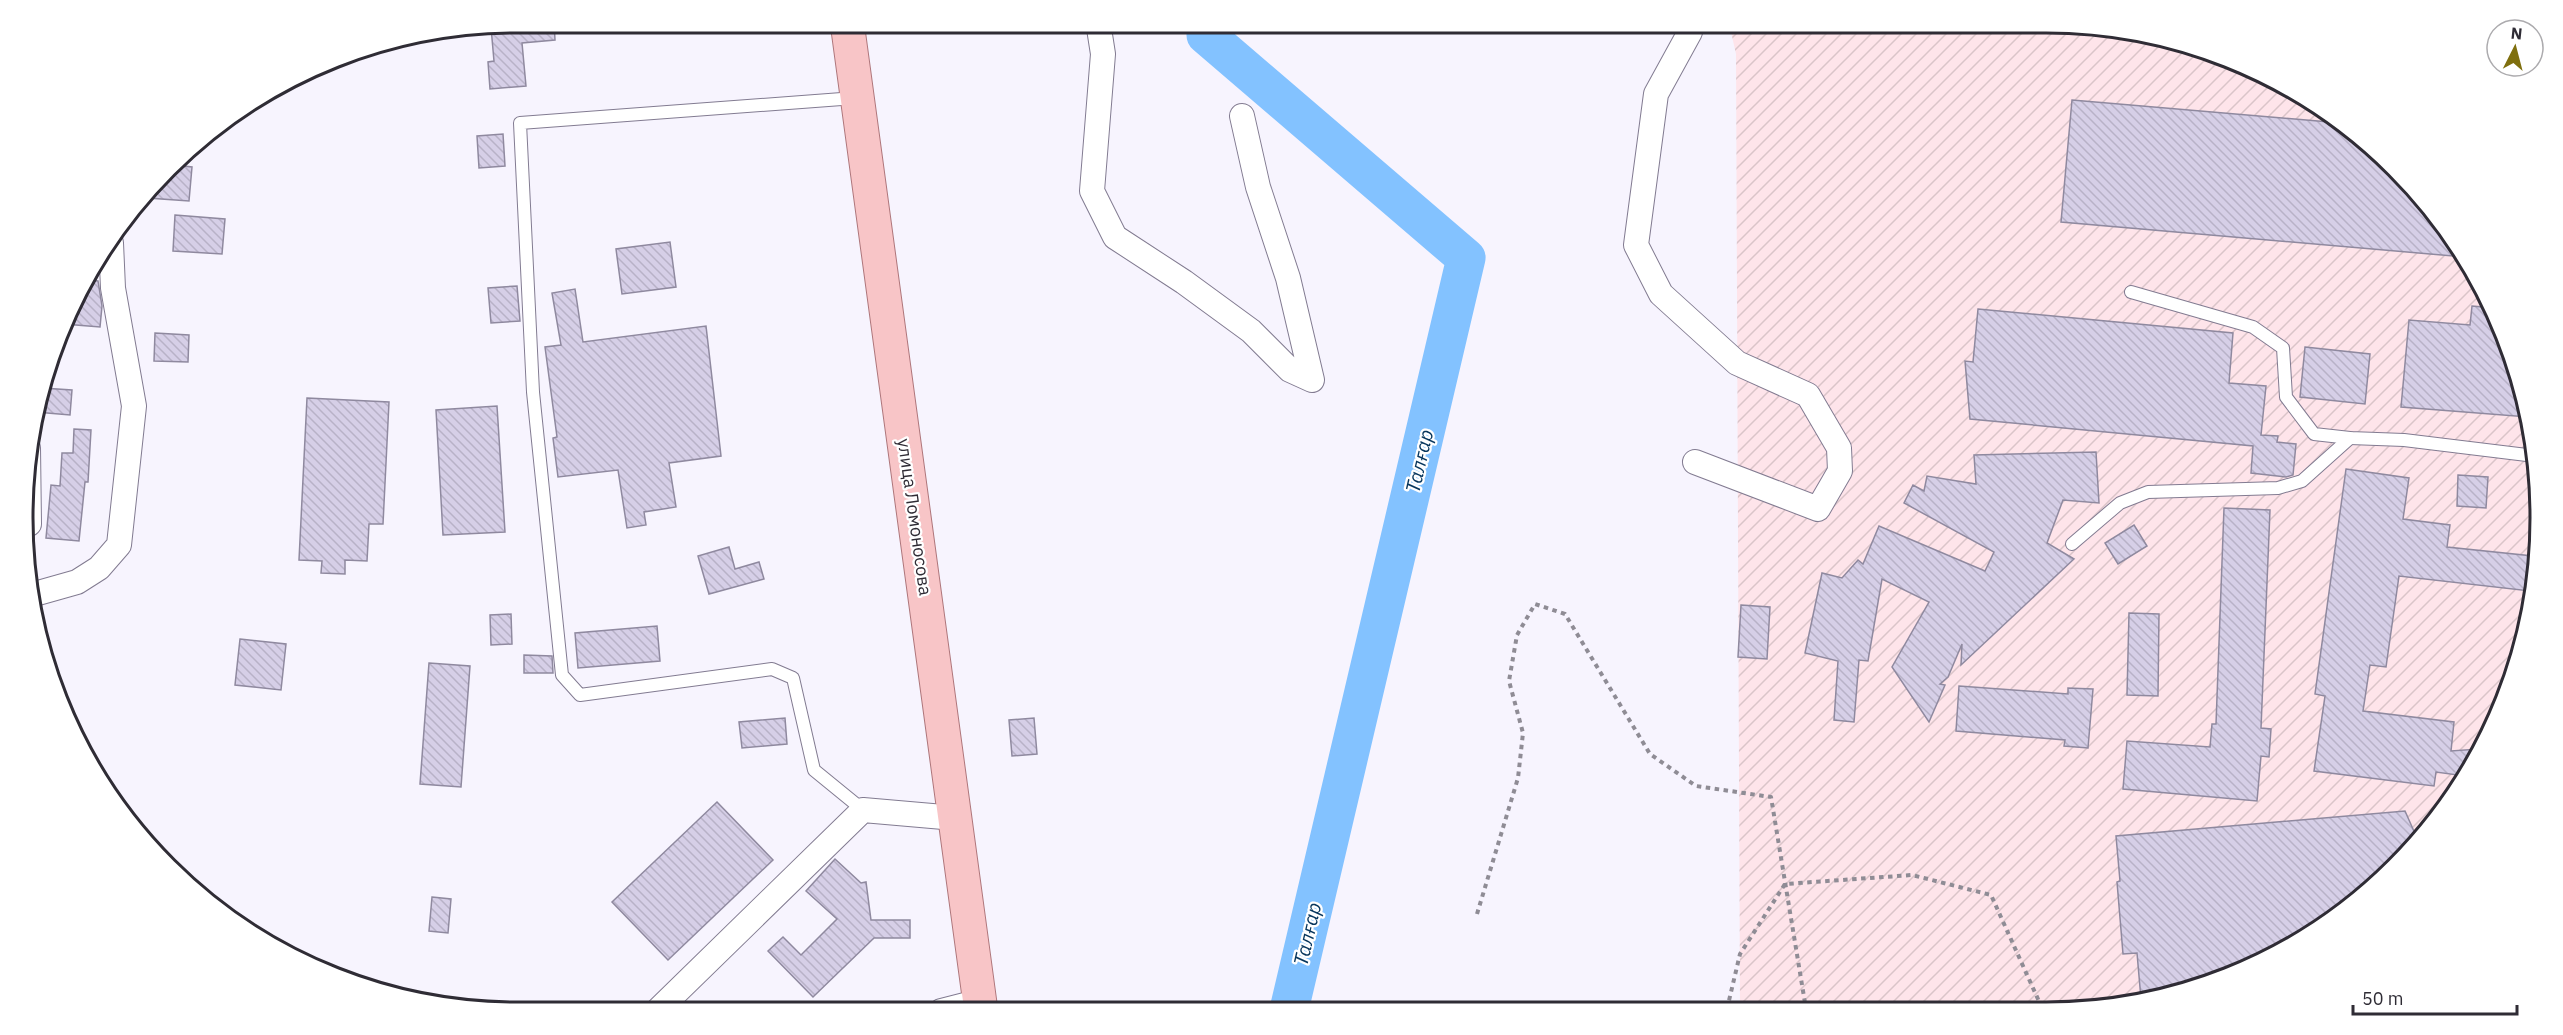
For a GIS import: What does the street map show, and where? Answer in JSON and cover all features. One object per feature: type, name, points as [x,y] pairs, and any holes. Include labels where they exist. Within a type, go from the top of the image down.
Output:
[{"type":"main road","name":"улица Ломоносова","points":[[849,33],[980,1002]]},
{"type":"street","points":[[1100,33],[1103,54],[1092,191],[1115,237],[1184,282],[1251,331],[1290,370],[1312,380],[1287,278],[1258,187],[1242,116]]},
{"type":"street","points":[[1690,33],[1656,94],[1636,245],[1661,294],[1737,363],[1808,395],[1839,448],[1840,471],[1818,508],[1695,462]]},
{"type":"street","points":[[39,593],[77,582],[99,568],[119,545],[134,406],[113,288],[111,254]]},
{"type":"street","points":[[666,1002],[863,810],[956,818]]},
{"type":"lane","points":[[858,98],[520,123],[533,392],[562,675],[580,695],[772,669],[793,678],[814,770],[863,810]]},
{"type":"lane","points":[[2131,292],[2253,327],[2283,348],[2286,397],[2314,434],[2404,440],[2526,455]]},
{"type":"lane","points":[[2072,544],[2120,503],[2148,492],[2249,487],[2278,488],[2302,481],[2350,438]]},
{"type":"path","points":[[1477,915],[1518,778],[1523,733],[1509,681],[1517,635],[1535,604],[1565,614],[1650,754],[1696,786],[1771,797],[1805,1002]]},
{"type":"path","points":[[1785,884],[1912,875],[1991,895],[2039,1002]]},
{"type":"path","points":[[1729,1002],[1740,954],[1785,884]]},
{"type":"shaded area","points":[[1731,33],[2077,34],[2140,42],[2171,50],[2231,70],[2260,83],[2315,115],[2365,153],[2388,175],[2410,198],[2448,248],[2480,303],[2493,332],[2521,423],[2526,454],[2530,518],[2526,581],[2521,612],[2493,703],[2465,760],[2448,787],[2410,837],[2388,860],[2365,882],[2315,920],[2260,952],[2231,965],[2171,985],[2109,998],[2046,1002],[1740,1002],[1736,54]]},
{"type":"building","points":[[555,33],[555,40],[522,43],[526,86],[490,89],[488,62],[494,61],[492,34]]},
{"type":"building","points":[[2072,100],[2324,122],[2365,153],[2388,175],[2410,198],[2453,256],[2061,222]]},
{"type":"building","points":[[503,134],[505,166],[479,168],[477,136]]},
{"type":"building","points":[[184,166],[192,167],[189,201],[153,198]]},
{"type":"building","points":[[175,215],[225,219],[222,254],[173,251]]},
{"type":"building","points":[[670,242],[676,287],[622,294],[616,249]]},
{"type":"building","points":[[95,281],[98,281],[102,306],[100,327],[73,325]]},
{"type":"building","points":[[517,286],[520,321],[491,323],[488,288]]},
{"type":"building","points":[[575,289],[583,342],[706,326],[721,456],[669,463],[676,507],[644,512],[646,525],[627,528],[618,470],[558,477],[553,438],[557,437],[545,347],[561,345],[552,293]]},
{"type":"building","points":[[2472,306],[2482,307],[2504,362],[2519,416],[2401,407],[2409,320],[2470,325]]},
{"type":"building","points":[[1978,309],[2233,333],[2229,383],[2266,386],[2261,435],[2278,436],[2277,442],[2296,444],[2293,475],[2286,477],[2251,473],[2253,446],[1970,419],[1965,361],[1973,362]]},
{"type":"building","points":[[155,333],[189,335],[188,362],[154,361]]},
{"type":"building","points":[[2305,347],[2370,354],[2365,404],[2300,397]]},
{"type":"building","points":[[51,389],[72,390],[70,415],[45,413]]},
{"type":"building","points":[[307,398],[389,402],[383,524],[369,524],[367,561],[345,560],[345,574],[321,573],[322,561],[299,560]]},
{"type":"building","points":[[497,406],[505,532],[443,535],[436,410]]},
{"type":"building","points":[[74,429],[91,430],[88,482],[85,482],[79,541],[46,538],[51,485],[60,486],[62,453],[73,453]]},
{"type":"building","points":[[2096,452],[2099,503],[2063,500],[2047,543],[2074,559],[1961,665],[1962,644],[1948,677],[1940,684],[1945,685],[1929,722],[1892,667],[1929,602],[1882,579],[1868,661],[1859,660],[1854,722],[1834,720],[1838,661],[1805,653],[1822,573],[1842,578],[1858,560],[1863,564],[1879,526],[1985,571],[1994,552],[1904,503],[1913,485],[1924,491],[1927,476],[1976,484],[1974,455]]},
{"type":"building","points":[[2346,469],[2409,478],[2403,519],[2450,525],[2447,547],[2528,556],[2524,590],[2399,576],[2386,667],[2370,665],[2363,711],[2454,722],[2451,751],[2471,750],[2456,775],[2436,772],[2434,786],[2314,771],[2325,696],[2315,694]]},
{"type":"building","points":[[2458,475],[2488,477],[2486,508],[2457,506]]},
{"type":"building","points":[[2224,508],[2270,510],[2261,728],[2271,729],[2269,757],[2261,756],[2257,801],[2123,789],[2127,741],[2210,747],[2212,724],[2216,724]]},
{"type":"building","points":[[2134,525],[2147,546],[2118,564],[2105,543]]},
{"type":"building","points":[[729,547],[735,569],[759,562],[764,579],[709,594],[698,556]]},
{"type":"building","points":[[1741,605],[1770,607],[1767,659],[1738,657]]},
{"type":"building","points":[[2129,613],[2159,614],[2158,696],[2127,695]]},
{"type":"building","points":[[511,614],[512,644],[491,645],[490,615]]},
{"type":"building","points":[[657,626],[660,661],[578,668],[575,633]]},
{"type":"building","points":[[240,639],[286,644],[281,690],[235,685]]},
{"type":"building","points":[[524,655],[552,656],[553,673],[524,673]]},
{"type":"building","points":[[429,663],[470,666],[461,787],[420,784]]},
{"type":"building","points":[[1959,686],[2068,694],[2068,688],[2093,689],[2088,748],[2064,746],[2065,740],[1956,731]]},
{"type":"building","points":[[785,718],[787,744],[742,748],[739,722]]},
{"type":"building","points":[[1034,718],[1037,754],[1012,756],[1009,720]]},
{"type":"building","points":[[717,802],[773,860],[668,960],[612,902]]},
{"type":"building","points":[[2405,811],[2414,832],[2365,882],[2315,920],[2288,937],[2231,965],[2140,993],[2137,953],[2123,954],[2116,836]]},
{"type":"building","points":[[835,859],[861,883],[866,882],[871,920],[910,920],[910,938],[874,938],[813,997],[768,951],[783,937],[801,955],[837,919],[806,891]]},
{"type":"building","points":[[432,897],[451,899],[448,933],[429,931]]},
{"type":"waterway","name":"Талғар","points":[[1206,33],[1466,258],[1291,1002]]}]
